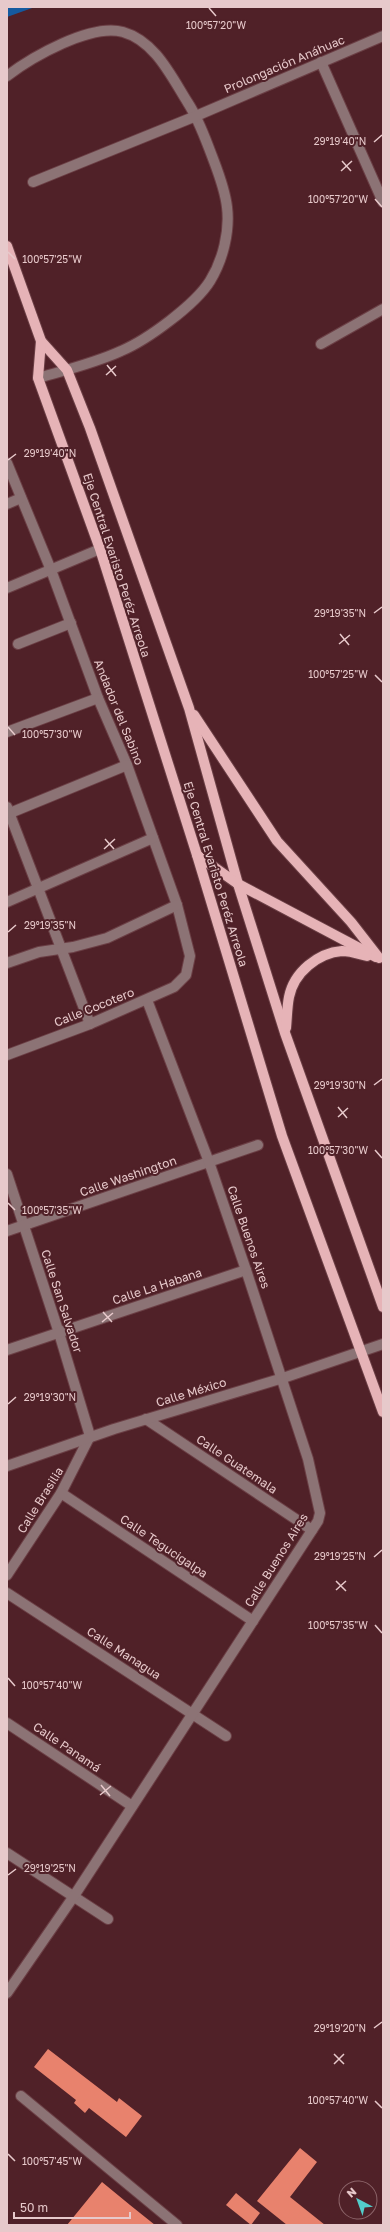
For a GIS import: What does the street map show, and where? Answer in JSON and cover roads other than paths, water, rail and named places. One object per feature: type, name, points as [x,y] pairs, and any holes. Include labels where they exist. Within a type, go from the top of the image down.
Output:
[{"type":"main road","name":"Eje Central Evaristo Peréz Arreola","points":[[7,246],[41,341],[67,370],[90,428],[189,708],[238,884],[285,1033],[383,1306]]},
{"type":"main road","name":"Eje Central Evaristo Peréz Arreola","points":[[41,341],[38,378],[100,550],[197,855],[282,1136],[362,1350],[383,1412]]},
{"type":"main road","points":[[189,708],[277,841],[351,922],[381,959]]},
{"type":"main road","points":[[197,855],[238,884],[381,959]]},
{"type":"main road","points":[[285,1033],[289,996],[302,972],[315,960],[327,954],[344,951],[381,959]]},
{"type":"street","points":[[7,76],[39,54],[74,39],[103,32],[121,32],[137,38],[154,52],[196,116],[221,179],[227,207],[226,232],[219,262],[209,282],[174,317],[146,338],[122,351],[67,370],[38,378]]},
{"type":"street","name":"Prolongación Anáhuac","points":[[33,182],[196,116],[383,36]]},
{"type":"street","points":[[321,62],[383,202]]},
{"type":"street","points":[[321,344],[383,309]]},
{"type":"street","name":"Andador del Sabino","points":[[7,463],[51,570],[98,698],[127,765],[177,905],[190,956],[186,975]]},
{"type":"street","points":[[7,504],[21,498]]},
{"type":"street","points":[[7,588],[100,550]]},
{"type":"street","points":[[18,644],[71,624]]},
{"type":"street","points":[[7,732],[98,698]]},
{"type":"street","points":[[90,1024],[8,810],[127,765]]},
{"type":"street","points":[[7,902],[153,838]]},
{"type":"street","points":[[7,963],[60,948],[73,948],[107,938],[177,905]]},
{"type":"street","name":"Calle Cocotero","points":[[7,1055],[90,1024],[147,1000],[174,987],[186,975]]},
{"type":"street","name":"Calle Buenos Aires","points":[[8,1988],[74,1896],[318,1521],[320,1513],[318,1499],[282,1378],[246,1270],[209,1162],[147,1000]]},
{"type":"street","name":"Calle Washington","points":[[7,1231],[258,1145]]},
{"type":"street","name":"Calle San Salvador","points":[[7,1174],[25,1225],[90,1436]]},
{"type":"street","name":"Calle La Habana","points":[[7,1350],[246,1270]]},
{"type":"street","name":"Calle México","points":[[7,1466],[90,1436],[282,1378],[383,1344]]},
{"type":"street","name":"Calle Guatemala","points":[[146,1420],[312,1530]]},
{"type":"street","name":"Calle Brasilia","points":[[7,1575],[62,1493],[90,1436]]},
{"type":"street","name":"Calle Tegucigalpa","points":[[62,1493],[253,1621]]},
{"type":"street","name":"Calle Managua","points":[[7,1593],[193,1713],[226,1736]]},
{"type":"street","name":"Calle Panamá","points":[[7,1723],[132,1806]]},
{"type":"street","points":[[7,1853],[108,1919]]},
{"type":"street","points":[[21,2096],[178,2225]]},
{"type":"water","points":[[7,7],[35,7],[7,17]]}]
